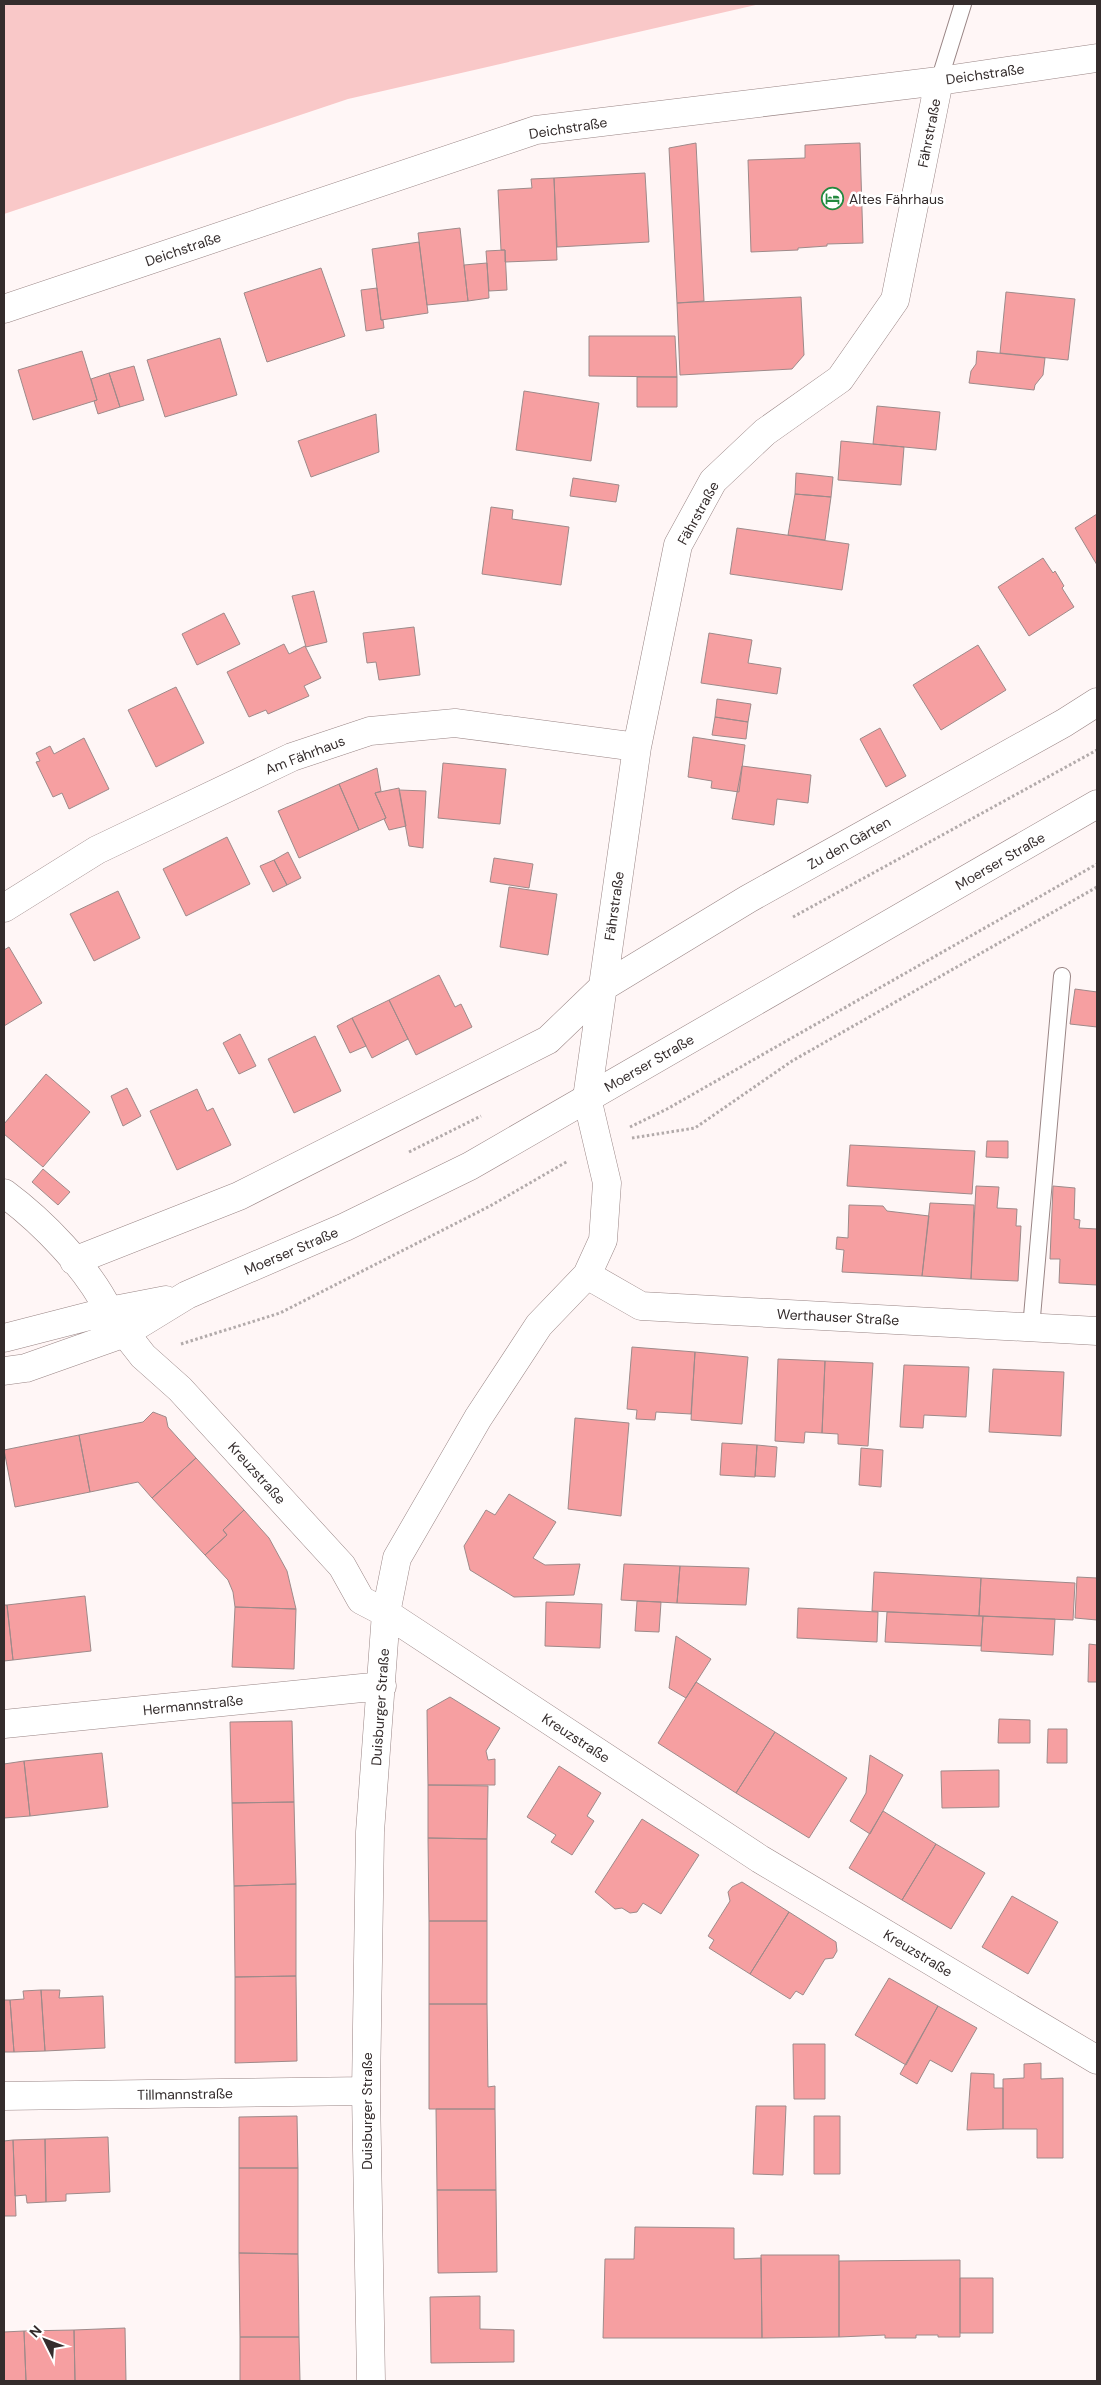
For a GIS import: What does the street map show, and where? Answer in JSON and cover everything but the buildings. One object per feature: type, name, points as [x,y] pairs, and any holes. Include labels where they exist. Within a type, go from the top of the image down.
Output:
[{"type":"street","name":"Deichstraße","points":[[4,309],[536,130],[939,81],[1097,58]]},
{"type":"street","name":"Fährstraße","points":[[587,1098],[637,747],[678,545],[713,481],[765,432],[840,379],[895,300],[939,81]]},
{"type":"street","name":"Zu den Gärten","points":[[603,987],[748,899],[1064,723],[1097,702]]},
{"type":"street","name":"Am Fährhaus","points":[[4,908],[97,850],[292,757],[370,731],[455,723],[637,747]]},
{"type":"street","name":"Moerser Straße","points":[[4,1372],[26,1368],[117,1322],[187,1296],[345,1227],[450,1176],[1097,804]]},
{"type":"street","points":[[74,1261],[239,1196],[548,1040],[603,987]]},
{"type":"street","name":"Duisburger Straße","points":[[371,2381],[366,2092],[370,1832],[386,1613],[397,1558],[478,1418],[539,1325],[587,1275],[602,1240],[607,1183],[587,1098]]},
{"type":"street","points":[[4,1193],[31,1213],[74,1261],[99,1290],[117,1322]]},
{"type":"street","name":"Werthauser Straße","points":[[587,1275],[641,1306],[1097,1331]]},
{"type":"street","name":"Moerser Straße","points":[[4,1338],[117,1322]]},
{"type":"street","name":"Kreuzstraße","points":[[117,1322],[143,1356],[180,1389],[342,1566],[361,1600],[386,1613],[760,1859],[1097,2060]]},
{"type":"street","name":"Hermannstraße","points":[[4,1724],[382,1686]]},
{"type":"street","name":"Tillmannstraße","points":[[4,2096],[366,2092]]},
{"type":"lane","name":"Fährstraße","points":[[939,81],[963,4]]},
{"type":"lane","points":[[1031,1328],[1062,976]]},
{"type":"path","points":[[143,1356],[280,1312],[490,1206],[599,1143],[666,1109],[1097,864]]},
{"type":"path","points":[[599,1143],[695,1128],[792,1061],[1097,887]]},
{"type":"shaded area","points":[[4,4],[760,4],[348,99],[4,214]]},
{"type":"place","name":"Altes Fährhaus","points":[[833,199]]}]
